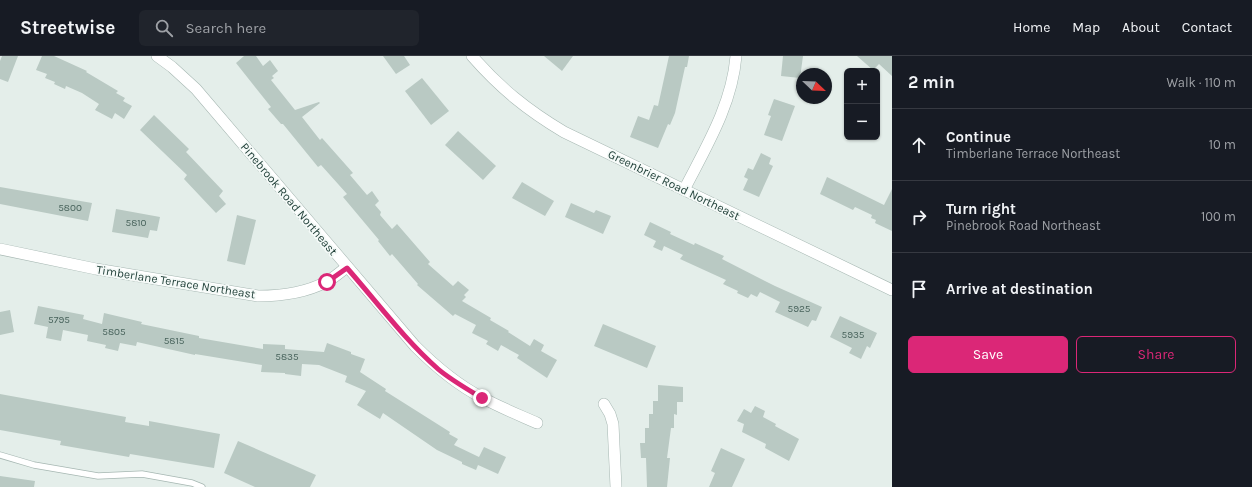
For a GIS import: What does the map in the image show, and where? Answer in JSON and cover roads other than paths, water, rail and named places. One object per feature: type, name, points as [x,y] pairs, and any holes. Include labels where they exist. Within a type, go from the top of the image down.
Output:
[{"type":"street","name":"Pinebrook Road Northeast","points":[[157,56],[172,67],[196,89],[415,346],[439,369],[460,385],[482,398],[537,423]]},
{"type":"street","name":"Greenbrier Road Northeast","points":[[472,56],[488,75],[512,96],[537,116],[564,132],[892,290]]},
{"type":"street","points":[[684,190],[721,117],[731,90],[736,56]]},
{"type":"street","name":"Timberlane Terrace Northeast","points":[[0,249],[96,269],[258,296],[281,296],[306,291],[327,282],[347,268]]},
{"type":"street","points":[[604,404],[610,414],[613,424],[616,487]]},
{"type":"lane","points":[[0,455],[34,465],[98,476],[142,474],[180,480],[202,487]]}]
